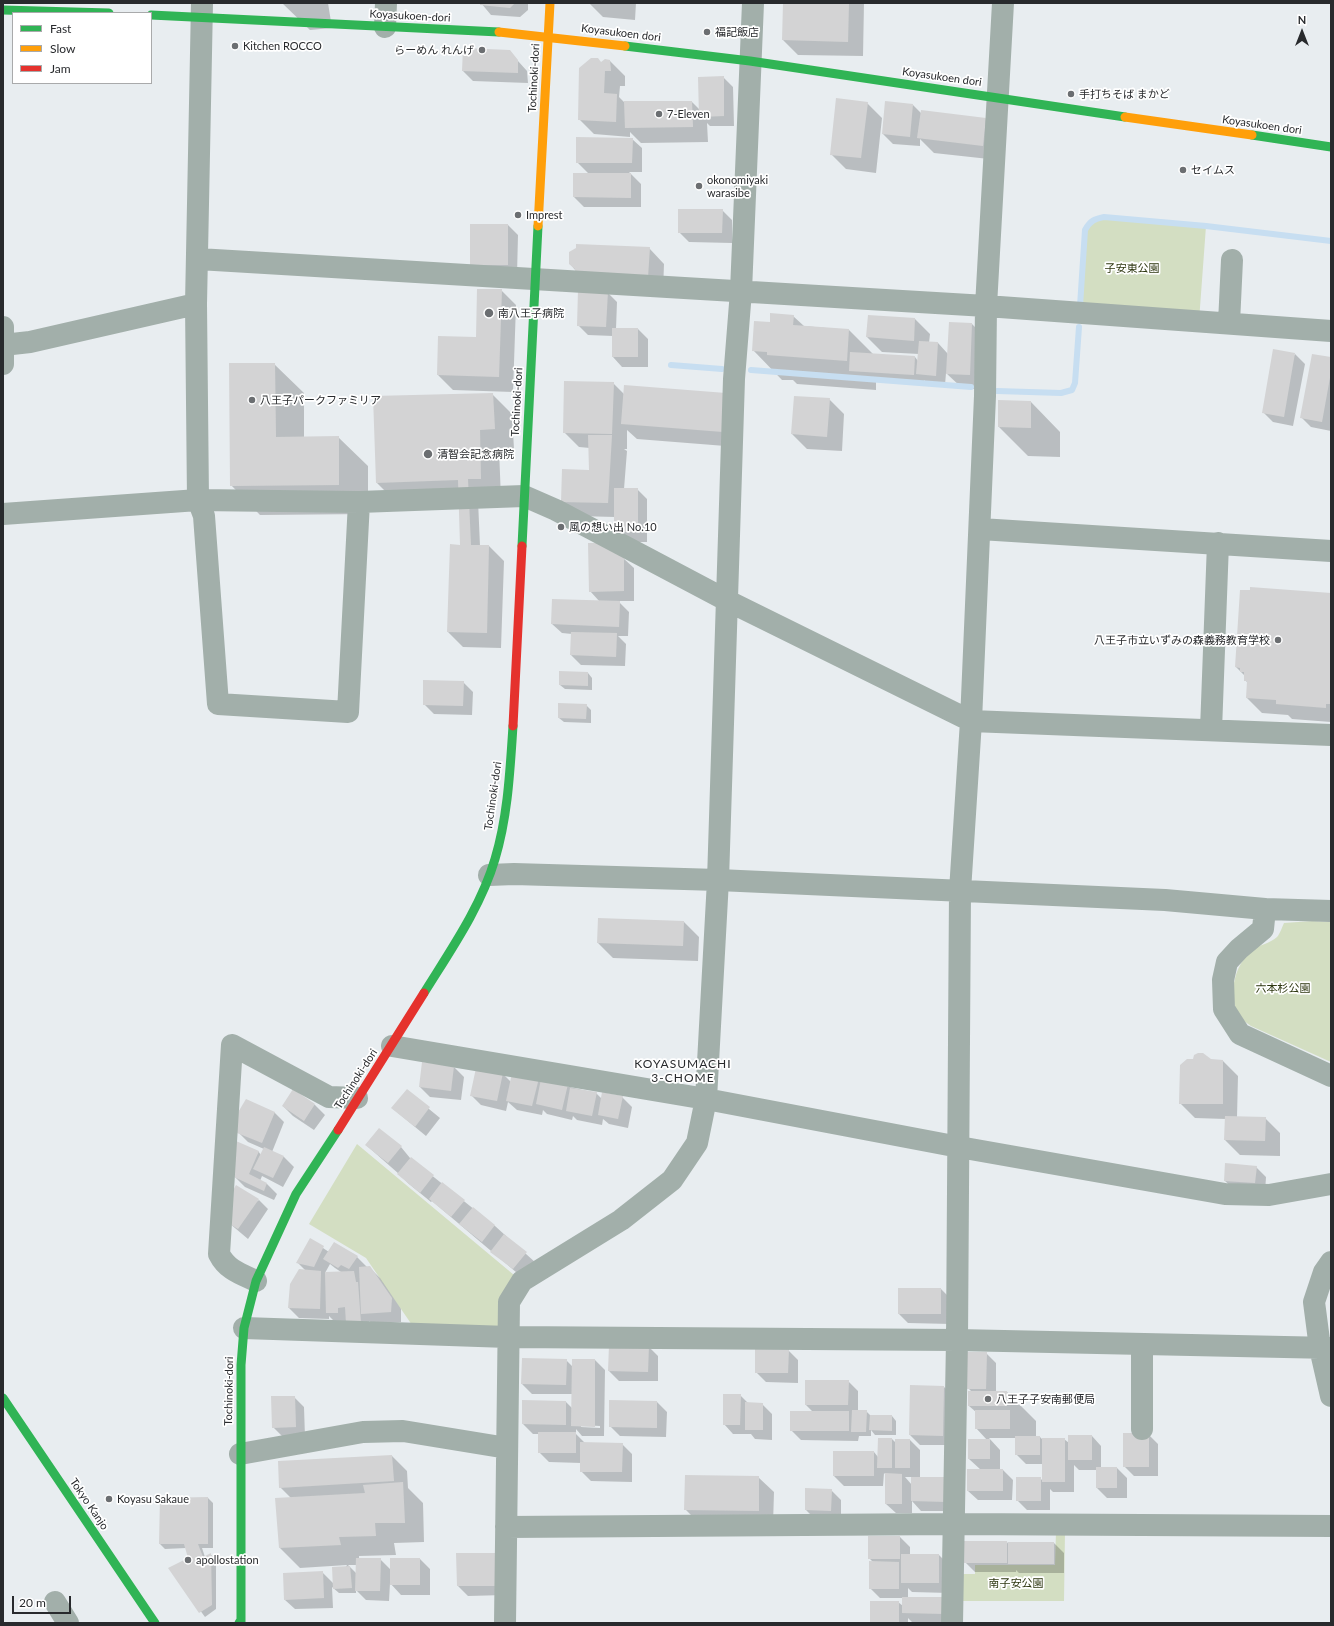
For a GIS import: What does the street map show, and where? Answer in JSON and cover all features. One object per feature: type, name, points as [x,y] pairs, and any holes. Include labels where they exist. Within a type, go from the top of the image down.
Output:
[{"type":"main road","name":"Tochinoki-dori","points":[[240,1622],[241,1365],[244,1328],[256,1281],[296,1194],[392,1046],[454,945],[489,875],[495,859],[505,814],[511,756],[550,3]]},
{"type":"main road","points":[[3,10],[74,12]]},
{"type":"main road","name":"Koyasukoen-dori","points":[[152,14],[202,10],[385,27],[549,36]]},
{"type":"main road","name":"Koyasukoen dori","points":[[549,36],[750,61],[1331,147]]},
{"type":"main road","name":"Tokyo Kanjo","points":[[3,1398],[155,1623]]},
{"type":"street","points":[[385,27],[386,3]]},
{"type":"street","points":[[505,1623],[509,1302],[522,1281],[621,1220],[672,1180],[696,1143],[706,1099],[718,880],[734,379],[741,291],[753,3]]},
{"type":"street","points":[[952,1623],[957,1340],[960,891],[971,720],[980,529],[986,306],[999,98],[1003,3]]},
{"type":"street","points":[[202,10],[196,304],[198,500],[204,516],[218,704],[348,712],[359,502]]},
{"type":"street","points":[[198,258],[986,306],[1331,330]]},
{"type":"street","points":[[1229,323],[1232,260]]},
{"type":"street","points":[[3,345],[30,342],[196,304]]},
{"type":"street","points":[[3,327],[3,364]]},
{"type":"street","points":[[3,514],[198,500],[359,502],[524,496],[556,510],[728,601],[971,720],[1331,735]]},
{"type":"street","points":[[980,529],[1218,543],[1331,552]]},
{"type":"street","points":[[1211,730],[1218,543]]},
{"type":"street","points":[[489,875],[514,874],[718,880],[1165,900],[1265,909],[1331,911]]},
{"type":"street","points":[[1265,909],[1263,929],[1239,949],[1227,962],[1223,980],[1224,1010],[1240,1034],[1331,1076]]},
{"type":"street","points":[[256,1281],[232,1270],[224,1264],[219,1254],[232,1045],[329,1097],[357,1098]]},
{"type":"street","points":[[392,1046],[706,1099],[959,1147],[1225,1194],[1269,1195],[1331,1184]]},
{"type":"street","points":[[1331,1262],[1324,1272],[1314,1302],[1325,1348],[1331,1396]]},
{"type":"street","points":[[244,1328],[508,1337],[957,1340],[1325,1348]]},
{"type":"street","points":[[1142,1344],[1142,1428]]},
{"type":"street","points":[[240,1454],[363,1432],[403,1431],[507,1448]]},
{"type":"street","points":[[506,1527],[953,1524],[1331,1526]]},
{"type":"street","points":[[56,1602],[68,1623]]},
{"type":"green space","name":"子安東公園","points":[[1104,217],[1206,226],[1199,321],[1080,313],[1085,230],[1090,221]]},
{"type":"green space","name":"六本杉公園","points":[[1312,921],[1331,922],[1331,1062],[1251,1026],[1241,1018],[1236,1010],[1234,1001],[1234,982],[1246,956],[1252,950],[1272,941],[1277,937],[1284,923]]},
{"type":"green space","points":[[357,1144],[520,1280],[506,1316],[496,1329],[412,1325],[366,1258],[309,1224]]},
{"type":"green space","name":"南子安公園","points":[[1056,1532],[1065,1532],[1064,1601],[963,1601],[963,1574],[975,1574],[975,1565],[1055,1565]]},
{"type":"building","points":[[480,3],[515,3],[510,8],[480,5]]},
{"type":"building","points":[[783,3],[849,3],[848,42],[782,40]]},
{"type":"building","points":[[463,48],[510,50],[518,60],[518,73],[462,71]]},
{"type":"building","points":[[591,58],[598,58],[601,62],[605,59],[610,60],[611,71],[605,71],[604,93],[617,94],[616,122],[578,120],[579,68]]},
{"type":"building","points":[[724,76],[724,116],[699,117],[698,77]]},
{"type":"building","points":[[836,98],[868,102],[861,158],[830,155]]},
{"type":"building","name":"7-Eleven","points":[[624,101],[692,101],[693,127],[625,128]]},
{"type":"building","points":[[885,101],[913,104],[910,137],[882,134]]},
{"type":"building","points":[[921,110],[986,118],[983,146],[917,138]]},
{"type":"building","points":[[576,137],[633,138],[632,163],[576,163]]},
{"type":"building","points":[[573,173],[631,173],[631,198],[573,197]]},
{"type":"building","points":[[678,209],[723,209],[722,233],[678,233]]},
{"type":"building","points":[[470,224],[508,224],[508,265],[470,265]]},
{"type":"building","points":[[576,244],[650,247],[648,277],[575,274],[575,269],[569,264],[569,252],[576,248]]},
{"type":"building","name":"南八王子病院","points":[[477,289],[502,289],[499,377],[437,375],[438,336],[476,337]]},
{"type":"building","points":[[578,290],[608,291],[606,327],[577,326]]},
{"type":"building","points":[[770,313],[794,315],[793,325],[849,329],[847,361],[767,355],[767,352],[752,351],[754,321],[770,322]]},
{"type":"building","points":[[868,315],[915,318],[914,341],[866,337]]},
{"type":"building","points":[[949,322],[972,323],[970,375],[946,374]]},
{"type":"building","points":[[612,328],[638,328],[638,357],[612,357]]},
{"type":"building","points":[[919,341],[938,342],[936,376],[916,374]]},
{"type":"building","points":[[1273,349],[1295,353],[1284,417],[1262,413]]},
{"type":"building","points":[[850,352],[915,356],[914,375],[849,371]]},
{"type":"building","points":[[1312,354],[1331,357],[1331,372],[1322,422],[1300,418]]},
{"type":"building","name":"八王子パークファミリア","points":[[229,363],[275,363],[276,437],[339,436],[339,485],[230,486]]},
{"type":"building","points":[[564,381],[614,382],[612,434],[563,433]]},
{"type":"building","points":[[624,385],[726,393],[723,432],[621,424]]},
{"type":"building","name":"清智会記念病院","points":[[493,393],[495,429],[480,430],[481,479],[468,479],[471,545],[489,545],[487,633],[447,632],[450,544],[460,545],[458,480],[376,483],[373,396]]},
{"type":"building","points":[[794,396],[830,398],[827,437],[791,434]]},
{"type":"building","points":[[998,400],[1031,401],[1031,428],[998,427]]},
{"type":"building","points":[[588,435],[612,435],[608,503],[561,502],[562,469],[589,470]]},
{"type":"building","points":[[614,488],[638,488],[638,532],[614,532]]},
{"type":"building","points":[[588,543],[598,543],[624,557],[624,591],[589,592]]},
{"type":"building","points":[[1250,587],[1331,593],[1331,704],[1326,704],[1326,708],[1276,704],[1276,700],[1246,698],[1247,681],[1244,681],[1244,672],[1240,672],[1240,668],[1235,667],[1240,590],[1250,590]]},
{"type":"building","points":[[552,599],[620,601],[619,627],[551,624]]},
{"type":"building","points":[[571,632],[617,633],[616,657],[570,655]]},
{"type":"building","points":[[559,671],[588,672],[588,686],[559,685]]},
{"type":"building","points":[[423,680],[464,681],[463,706],[423,705]]},
{"type":"building","points":[[558,703],[587,704],[586,719],[558,718]]},
{"type":"building","points":[[598,918],[684,921],[683,946],[597,943]]},
{"type":"building","points":[[1203,1053],[1211,1059],[1223,1060],[1223,1104],[1179,1104],[1180,1065],[1187,1059],[1193,1059],[1194,1055]]},
{"type":"building","points":[[422,1062],[454,1066],[451,1091],[419,1087]]},
{"type":"building","points":[[476,1068],[503,1073],[497,1101],[470,1096]]},
{"type":"building","points":[[512,1073],[539,1078],[532,1106],[506,1101]]},
{"type":"building","points":[[541,1079],[568,1084],[562,1110],[536,1104]]},
{"type":"building","points":[[570,1088],[597,1092],[592,1116],[566,1111]]},
{"type":"building","points":[[293,1089],[315,1104],[304,1121],[282,1106]]},
{"type":"building","points":[[407,1089],[430,1107],[415,1127],[391,1108]]},
{"type":"building","points":[[602,1092],[623,1096],[618,1119],[598,1115]]},
{"type":"building","points":[[246,1099],[275,1112],[262,1143],[237,1133],[237,1114]]},
{"type":"building","points":[[1225,1116],[1266,1117],[1265,1141],[1224,1140]]},
{"type":"building","points":[[379,1128],[402,1146],[388,1163],[365,1145]]},
{"type":"building","points":[[236,1141],[259,1151],[249,1174],[267,1183],[264,1191],[234,1177]]},
{"type":"building","points":[[264,1147],[284,1156],[273,1178],[253,1169]]},
{"type":"building","points":[[411,1157],[434,1175],[420,1193],[397,1174]]},
{"type":"building","points":[[1225,1163],[1257,1166],[1255,1183],[1224,1181]]},
{"type":"building","points":[[442,1182],[465,1200],[451,1217],[429,1199]]},
{"type":"building","points":[[236,1185],[259,1199],[238,1229],[228,1223],[230,1196]]},
{"type":"building","points":[[473,1207],[495,1225],[482,1242],[459,1224]]},
{"type":"building","points":[[504,1234],[527,1252],[513,1269],[490,1252]]},
{"type":"building","points":[[310,1238],[324,1246],[314,1267],[296,1263]]},
{"type":"building","points":[[334,1242],[358,1256],[349,1269],[341,1265],[338,1268],[323,1259]]},
{"type":"building","points":[[370,1266],[392,1298],[391,1312],[361,1314],[359,1267]]},
{"type":"building","points":[[299,1269],[321,1271],[320,1309],[288,1308],[290,1284]]},
{"type":"building","points":[[354,1271],[356,1282],[358,1282],[361,1323],[346,1323],[345,1307],[338,1308],[338,1313],[326,1313],[325,1272]]},
{"type":"building","points":[[898,1288],[941,1288],[941,1314],[898,1314]]},
{"type":"building","points":[[609,1345],[649,1345],[648,1372],[608,1371]]},
{"type":"building","points":[[755,1348],[789,1349],[788,1373],[755,1373]]},
{"type":"building","points":[[967,1352],[987,1352],[986,1389],[967,1389]]},
{"type":"building","points":[[522,1358],[567,1359],[566,1385],[521,1384]]},
{"type":"building","points":[[572,1359],[595,1359],[595,1427],[571,1426]]},
{"type":"building","points":[[805,1380],[849,1380],[848,1405],[805,1405]]},
{"type":"building","points":[[910,1385],[944,1386],[943,1436],[909,1435]]},
{"type":"building","name":"八王子子安南郵便局","points":[[968,1391],[1007,1391],[1007,1406],[968,1406]]},
{"type":"building","points":[[723,1394],[741,1394],[740,1425],[723,1425]]},
{"type":"building","points":[[271,1396],[295,1396],[296,1427],[272,1428]]},
{"type":"building","points":[[522,1400],[566,1401],[566,1425],[522,1424]]},
{"type":"building","points":[[609,1400],[657,1401],[657,1428],[609,1427]]},
{"type":"building","points":[[745,1402],[763,1403],[763,1430],[745,1430]]},
{"type":"building","points":[[852,1410],[867,1410],[866,1432],[851,1432]]},
{"type":"building","points":[[975,1410],[1010,1410],[1010,1429],[975,1429]]},
{"type":"building","points":[[790,1411],[849,1411],[849,1431],[790,1431]]},
{"type":"building","points":[[870,1415],[892,1415],[892,1431],[869,1430]]},
{"type":"building","points":[[538,1432],[576,1432],[576,1453],[538,1453]]},
{"type":"building","points":[[1123,1433],[1149,1433],[1149,1467],[1123,1467]]},
{"type":"building","points":[[1068,1435],[1092,1435],[1092,1460],[1068,1460]]},
{"type":"building","points":[[1015,1436],[1040,1436],[1040,1455],[1015,1455]]},
{"type":"building","points":[[878,1438],[892,1438],[892,1468],[877,1468]]},
{"type":"building","points":[[1042,1438],[1065,1438],[1065,1482],[1042,1482]]},
{"type":"building","points":[[895,1439],[910,1439],[910,1468],[895,1468]]},
{"type":"building","points":[[968,1439],[990,1439],[990,1459],[968,1459]]},
{"type":"building","points":[[580,1442],[623,1443],[622,1472],[580,1472]]},
{"type":"building","points":[[833,1451],[874,1451],[874,1476],[833,1476]]},
{"type":"building","points":[[392,1455],[394,1481],[279,1488],[278,1461]]},
{"type":"building","points":[[1096,1467],[1117,1467],[1117,1488],[1096,1488]]},
{"type":"building","points":[[967,1469],[1003,1469],[1003,1491],[967,1491]]},
{"type":"building","points":[[885,1473],[902,1474],[902,1504],[885,1504]]},
{"type":"building","points":[[685,1475],[759,1476],[759,1511],[684,1510]]},
{"type":"building","points":[[911,1477],[947,1477],[947,1502],[911,1501]]},
{"type":"building","points":[[1016,1477],[1041,1477],[1041,1501],[1016,1501]]},
{"type":"building","points":[[403,1482],[405,1523],[375,1523],[376,1536],[339,1537],[341,1545],[279,1548],[275,1498],[365,1493],[363,1485]]},
{"type":"building","points":[[805,1488],[832,1489],[831,1511],[805,1510]]},
{"type":"building","points":[[208,1497],[208,1544],[198,1544],[203,1557],[211,1553],[212,1605],[199,1613],[168,1568],[188,1558],[184,1544],[159,1544],[160,1498]]},
{"type":"building","points":[[868,1536],[900,1536],[900,1559],[868,1559]]},
{"type":"building","points":[[964,1541],[1007,1541],[1007,1563],[964,1563]]},
{"type":"building","points":[[1008,1542],[1054,1542],[1054,1564],[1008,1564]]},
{"type":"building","points":[[456,1553],[495,1553],[495,1586],[457,1586]]},
{"type":"building","points":[[901,1554],[939,1554],[939,1583],[901,1583]]},
{"type":"building","points":[[356,1558],[381,1558],[380,1591],[355,1591]]},
{"type":"building","points":[[390,1558],[420,1558],[420,1585],[390,1585]]},
{"type":"building","points":[[869,1561],[899,1562],[899,1589],[869,1589]]},
{"type":"building","points":[[350,1566],[352,1588],[333,1589],[332,1567]]},
{"type":"building","points":[[323,1571],[324,1598],[284,1600],[283,1573]]},
{"type":"building","points":[[902,1597],[946,1597],[945,1614],[902,1613]]},
{"type":"building","points":[[870,1601],[899,1601],[899,1623],[870,1623]]},
{"type":"waterway","points":[[1080,306],[1085,230],[1091,222],[1104,217],[1206,226],[1331,241]]},
{"type":"waterway","points":[[997,391],[1061,393],[1072,390],[1075,383],[1079,327]]},
{"type":"waterway","points":[[671,365],[722,369]]},
{"type":"waterway","points":[[751,370],[971,387]]},
{"type":"traffic: fast","points":[[3,10],[74,12]]},
{"type":"traffic: fast","points":[[152,15],[499,32]]},
{"type":"traffic: fast","points":[[625,46],[750,61],[1125,117]]},
{"type":"traffic: fast","points":[[1252,135],[1331,147]]},
{"type":"traffic: fast","points":[[522,546],[538,226]]},
{"type":"traffic: fast","points":[[424,993],[464,928],[489,877],[495,859],[506,810],[513,726]]},
{"type":"traffic: fast","points":[[241,1623],[241,1365],[244,1328],[256,1281],[296,1194],[338,1130]]},
{"type":"traffic: fast","points":[[3,1398],[155,1623]]},
{"type":"traffic: slow","points":[[538,226],[550,3]]},
{"type":"traffic: slow","points":[[499,32],[625,46]]},
{"type":"traffic: slow","points":[[1125,117],[1252,135]]},
{"type":"traffic: jam","points":[[513,726],[522,546]]},
{"type":"traffic: jam","points":[[338,1130],[424,993]]},
{"type":"place","name":"福記飯店","points":[[707,32]]},
{"type":"place","name":"Kitchen ROCCO","points":[[235,46]]},
{"type":"place","name":"らーめん れんげ","points":[[482,50]]},
{"type":"place","name":"手打ちそば まかど","points":[[1071,94]]},
{"type":"place","name":"7-Eleven","points":[[659,114]]},
{"type":"place","name":"セイムス","points":[[1183,170]]},
{"type":"place","name":"okonomiyaki warasibe","points":[[699,186]]},
{"type":"place","name":"Imprest","points":[[518,215]]},
{"type":"place","name":"南八王子病院","points":[[489,313]]},
{"type":"place","name":"八王子パークファミリア","points":[[252,400]]},
{"type":"place","name":"清智会記念病院","points":[[428,454]]},
{"type":"place","name":"風の想い出 No.10","points":[[561,527]]},
{"type":"place","name":"八王子市立いずみの森義務教育学校","points":[[1278,640]]},
{"type":"place","name":"八王子子安南郵便局","points":[[988,1399]]},
{"type":"place","name":"Koyasu Sakaue","points":[[109,1499]]},
{"type":"place","name":"apollostation","points":[[188,1560]]},
{"type":"district","name":"KOYASUMACHI 3-CHOME","points":[[683,1071]]}]
